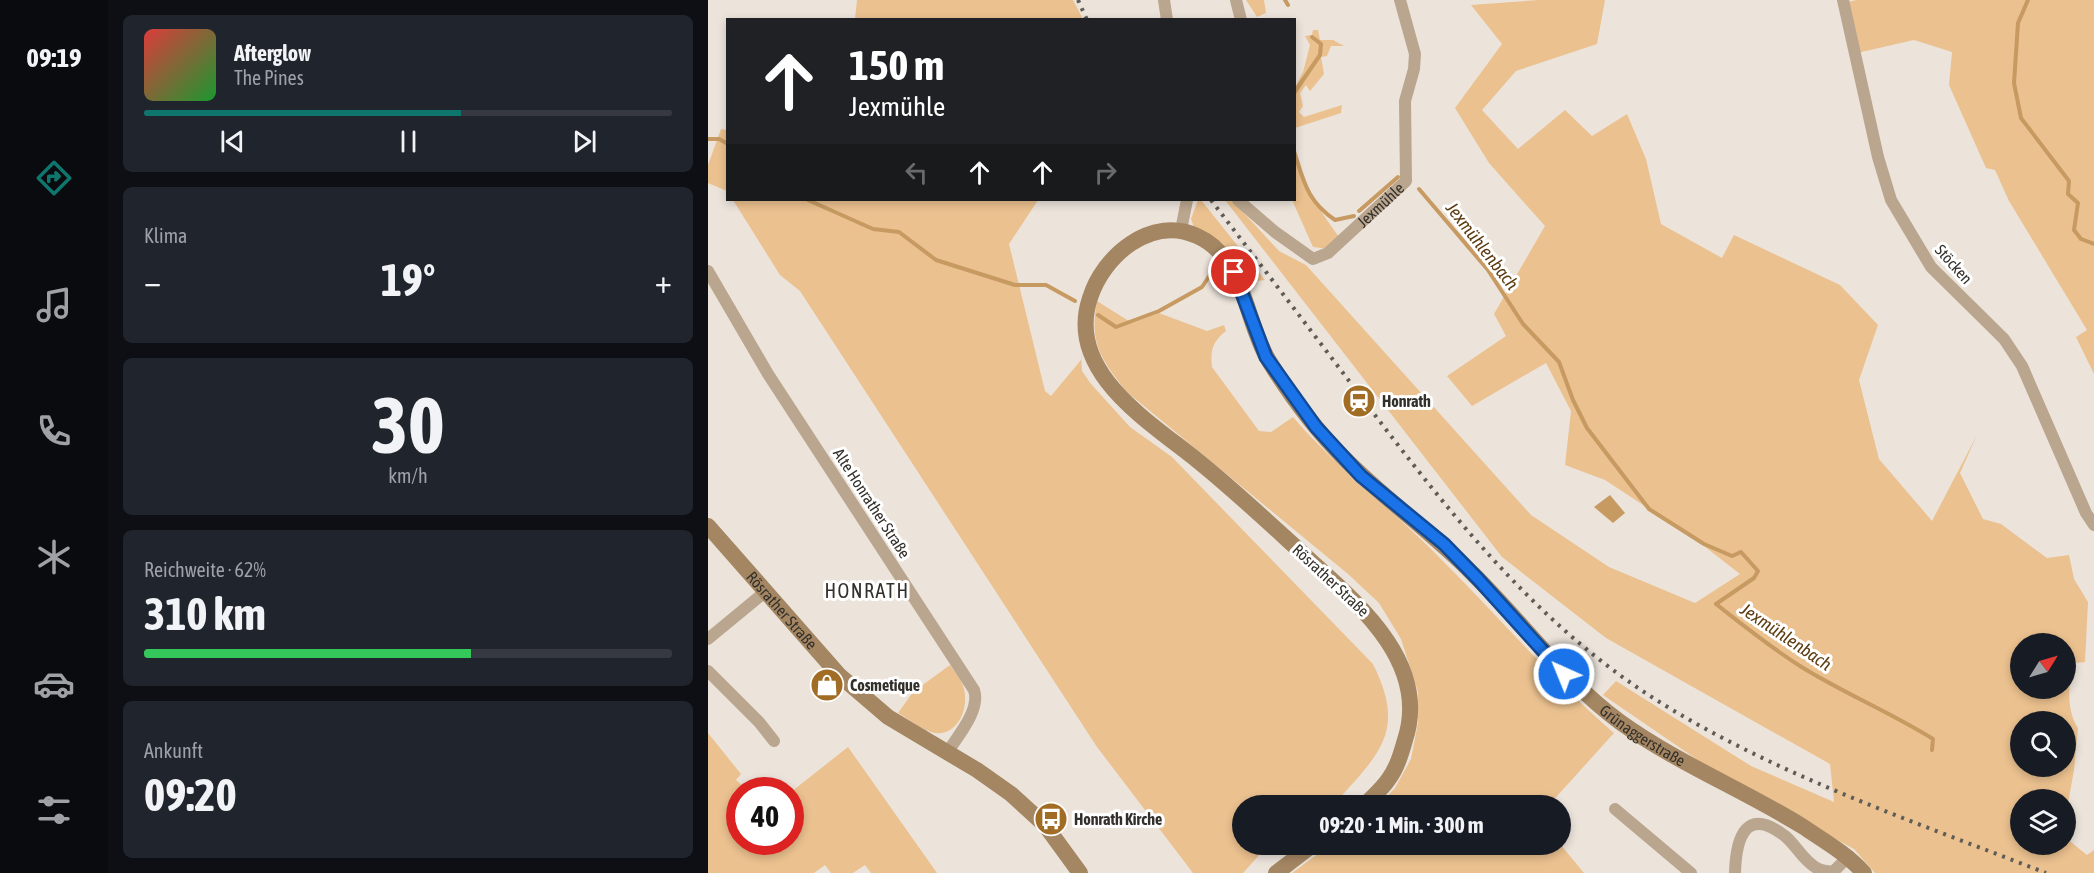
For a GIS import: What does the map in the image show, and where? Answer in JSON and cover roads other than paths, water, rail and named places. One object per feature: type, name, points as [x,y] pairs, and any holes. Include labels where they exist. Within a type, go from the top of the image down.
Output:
[{"type":"street","points":[[1164,0],[1167,18]]},
{"type":"street","points":[[1236,0],[1240,18]]},
{"type":"street","name":"Jexmühle","points":[[1240,201],[1275,232],[1313,259],[1328,253],[1406,181],[1405,101],[1414,69],[1415,54],[1400,0]]},
{"type":"street","name":"Stöcken","points":[[1843,0],[1878,158],[1891,200],[1931,267],[2004,339],[2022,366],[2086,513],[2094,525]]},
{"type":"street","points":[[1181,230],[1187,201]]},
{"type":"street","name":"Rösrather Straße","points":[[1181,230],[1143,237],[1118,254],[1100,276],[1088,303],[1088,342],[1095,364],[1111,386],[1130,405],[1223,481],[1362,608],[1392,648],[1405,676],[1409,729],[1398,764],[1388,780],[1374,795]]},
{"type":"street","name":"Grünaggerstraße","points":[[1181,230],[1210,243],[1226,260],[1234,272],[1266,357],[1316,427],[1373,486],[1444,544],[1547,657],[1581,690],[1617,720],[1658,748],[1770,806],[1849,856],[1864,873]]},
{"type":"street","name":"Alte Honrather Straße","points":[[708,271],[768,374],[974,690],[977,698],[974,707],[947,753]]},
{"type":"street","name":"Rösrather Straße","points":[[708,526],[832,668],[863,698],[888,717],[977,770],[1032,813],[1045,825],[1080,873]]},
{"type":"street","points":[[708,639],[766,591]]},
{"type":"street","points":[[708,671],[759,722],[774,741]]},
{"type":"street","points":[[1615,809],[1691,873]]},
{"type":"street","points":[[1735,873],[1736,850],[1742,833],[1753,824],[1759,823],[1786,837],[1805,859],[1822,871],[1833,872],[1849,856]]},
{"type":"street","points":[[1276,873],[1300,855]]},
{"type":"waterway","name":"Jexmühlenbach","points":[[1285,0],[1288,5]]},
{"type":"waterway","points":[[2028,0],[2018,23],[2014,83],[2021,118],[2069,181],[2068,194],[2078,203],[2074,230],[2081,239],[2094,244]]},
{"type":"waterway","name":"Jexmühlenbach","points":[[1296,90],[1320,55],[1321,44],[1312,37]]},
{"type":"waterway","points":[[708,139],[719,139],[726,143]]},
{"type":"waterway","name":"Jexmühlenbach","points":[[1296,157],[1308,190],[1318,206],[1335,220],[1354,216]]},
{"type":"waterway","name":"Jexmühlenbach","points":[[1359,211],[1398,177]]},
{"type":"waterway","name":"Jexmühlenbach","points":[[1419,189],[1488,270],[1523,324],[1559,362],[1573,400],[1587,428],[1649,509],[1704,544],[1732,556],[1741,552],[1758,571],[1754,578],[1716,604],[1800,666],[1933,739],[1932,750]]},
{"type":"waterway","points":[[810,201],[873,229],[899,232],[936,260],[1015,285],[1046,285],[1075,301]]},
{"type":"waterway","points":[[1098,315],[1116,327],[1159,311],[1202,287],[1216,266]]},
{"type":"railway","points":[[1078,0],[1086,18]]},
{"type":"railway","points":[[1212,201],[1368,406],[1468,531],[1504,571],[1580,644],[1621,676],[1666,706],[1757,755],[1852,798],[2046,873]]},
{"type":"place","name":"Honrath","points":[[1359,401]]},
{"type":"place","name":"Cosmetique","points":[[827,685]]},
{"type":"place","name":"Honrath Kirche","points":[[1051,819]]},
{"type":"district","name":"HONRATH","points":[[867,591]]}]
